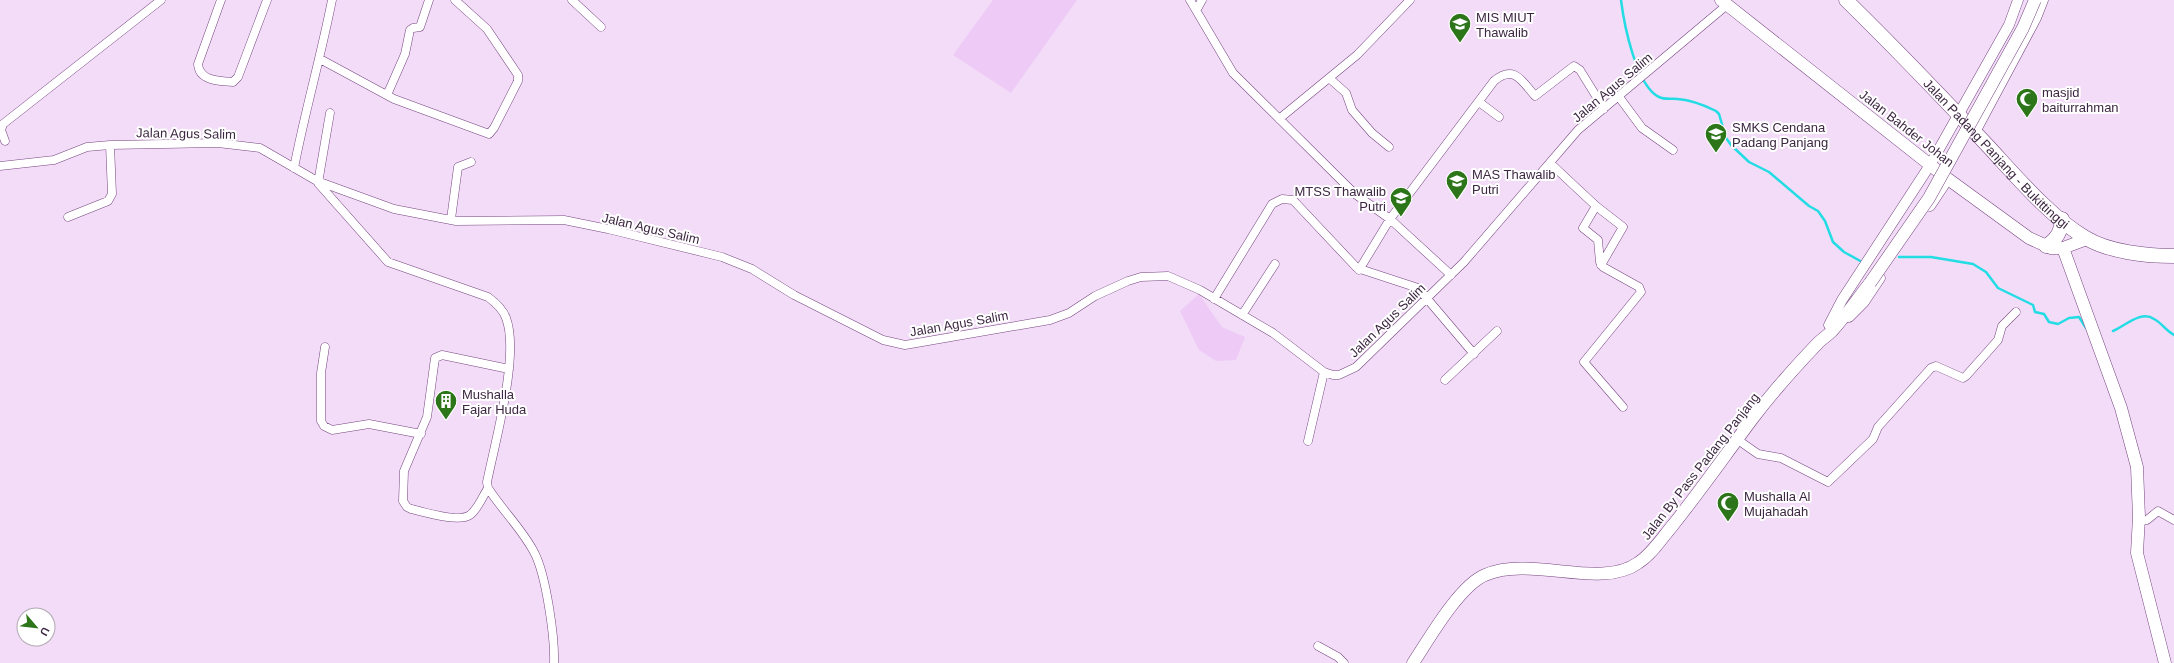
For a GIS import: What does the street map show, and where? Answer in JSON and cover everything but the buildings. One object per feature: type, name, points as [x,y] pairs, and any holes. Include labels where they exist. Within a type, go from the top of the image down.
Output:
[{"type":"highway","name":"Jalan Padang Panjang - Bukittinggi","points":[[1846,0],[2038,198],[2087,239],[2120,251],[2149,256],[2174,256]]},
{"type":"highway","points":[[2046,246],[2056,239],[2060,233],[2062,219]]},
{"type":"main road","points":[[1868,281],[1923,198],[2018,25],[2029,0]]},
{"type":"main road","points":[[1868,281],[1935,188],[2023,28],[2035,0]]},
{"type":"main road","name":"Jalan Bahder Johan","points":[[1724,3],[1948,179],[2029,238],[2046,246],[2063,248],[2087,239]]},
{"type":"main road","points":[[2063,248],[2121,408],[2137,467],[2139,521],[2137,553],[2145,593],[2165,663]]},
{"type":"main road","name":"Jalan By Pass Padang Panjang","points":[[1413,663],[1453,604],[1468,587],[1484,575],[1500,570],[1539,568],[1603,574],[1622,572],[1638,563],[1653,549],[1704,486],[1754,416],[1830,328],[1868,281]]},
{"type":"street","points":[[5,141],[1,128],[2,124],[161,0]]},
{"type":"street","points":[[221,0],[198,64],[198,69],[204,77],[230,82],[235,81],[238,78],[267,0]]},
{"type":"street","points":[[294,168],[305,113],[320,59],[332,0]]},
{"type":"street","points":[[387,95],[405,54],[410,30],[420,27],[429,0]]},
{"type":"street","points":[[320,59],[387,95],[485,134],[492,132],[518,81],[518,75],[487,29],[455,0]]},
{"type":"street","points":[[572,0],[601,27]]},
{"type":"street","points":[[1190,0],[1197,8],[1233,72],[1355,194],[1390,219],[1451,275]]},
{"type":"street","points":[[1197,8],[1202,0]]},
{"type":"street","points":[[1279,119],[1357,56],[1410,0]]},
{"type":"street","points":[[1830,328],[1842,300],[1930,165],[2009,25],[2018,0]]},
{"type":"street","points":[[1975,132],[2036,18],[2043,0]]},
{"type":"street","name":"Jalan Agus Salim","points":[[0,166],[54,160],[87,147],[110,145],[218,143],[260,148],[317,181],[394,209],[450,219],[564,220],[608,229],[722,257],[752,269],[794,295],[883,340],[905,345],[1050,320],[1069,313],[1095,296],[1141,276],[1168,276],[1214,298],[1272,333],[1324,372],[1339,375],[1356,367],[1428,299],[1451,275],[1578,130],[1651,71],[1724,3]]},
{"type":"street","points":[[1359,270],[1390,219],[1494,81],[1503,74],[1510,73],[1518,77],[1535,96],[1574,66],[1580,70],[1604,109]]},
{"type":"street","points":[[1329,78],[1346,93],[1352,110],[1372,133],[1389,147]]},
{"type":"street","points":[[1618,97],[1642,128],[1672,150]]},
{"type":"street","points":[[1479,102],[1499,117]]},
{"type":"street","points":[[330,113],[317,181],[388,262],[488,297],[496,303],[505,314],[510,331],[510,369],[487,482],[488,488],[535,554],[544,584],[553,636],[554,663]]},
{"type":"street","points":[[68,217],[108,201],[110,198],[112,194],[110,145]]},
{"type":"street","points":[[450,219],[458,167],[471,162]]},
{"type":"street","points":[[1550,163],[1596,206],[1623,227],[1601,264]]},
{"type":"street","points":[[1830,328],[1864,302],[1948,179]]},
{"type":"street","points":[[1214,298],[1272,204],[1282,199],[1293,200],[1351,264],[1359,270],[1418,288],[1474,354]]},
{"type":"street","points":[[1596,206],[1583,228],[1598,240],[1601,264]]},
{"type":"street","points":[[1242,315],[1275,264]]},
{"type":"street","points":[[1601,264],[1639,287],[1641,292],[1584,362],[1623,407]]},
{"type":"street","points":[[1738,440],[1758,454],[1781,458],[1828,482],[1873,439],[1878,428],[1931,368],[1936,366],[1963,378],[1998,340],[2002,326],[2016,312]]},
{"type":"street","points":[[1445,380],[1497,331]]},
{"type":"street","points":[[324,347],[321,373],[321,421],[324,426],[332,430],[369,424],[421,434]]},
{"type":"street","points":[[488,488],[473,512],[468,516],[449,517],[407,507],[403,501],[404,471],[421,434],[428,412],[434,362],[438,356],[442,355],[510,369]]},
{"type":"street","points":[[1308,441],[1324,372]]},
{"type":"street","points":[[2139,521],[2147,520],[2158,511],[2174,520]]},
{"type":"street","points":[[1318,646],[1338,657],[1344,663]]},
{"type":"shaded area","points":[[993,0],[1077,0],[1011,93],[953,55]]},
{"type":"shaded area","points":[[1199,294],[1222,327],[1245,337],[1236,360],[1216,361],[1199,350],[1180,311]]},
{"type":"waterway","points":[[1621,0],[1632,53],[1644,81],[1651,91],[1661,98],[1687,100],[1716,111],[1719,114],[1726,138],[1731,145],[1749,162],[1769,172],[1809,206],[1818,211],[1825,221],[1833,242],[1844,252],[1864,263]]},
{"type":"waterway","points":[[1899,257],[1931,257],[1973,264],[1986,272],[1998,288],[2033,305],[2035,312],[2044,314],[2049,322],[2058,324],[2069,318],[2079,317],[2086,328]]},
{"type":"waterway","points":[[2113,331],[2144,316],[2157,321],[2174,335]]},
{"type":"place","name":"MIS MIUT Thawalib","points":[[1460,44]]},
{"type":"place","name":"masjid baiturrahman","points":[[2027,118]]},
{"type":"place","name":"SMKS Cendana Padang Panjang","points":[[1716,154]]},
{"type":"place","name":"MAS Thawalib Putri","points":[[1457,200]]},
{"type":"place","name":"MTSS Thawalib Putri","points":[[1401,218]]},
{"type":"place","name":"Mushalla Fajar Huda","points":[[446,420]]},
{"type":"place","name":"Mushalla Al Mujahadah","points":[[1728,522]]}]
